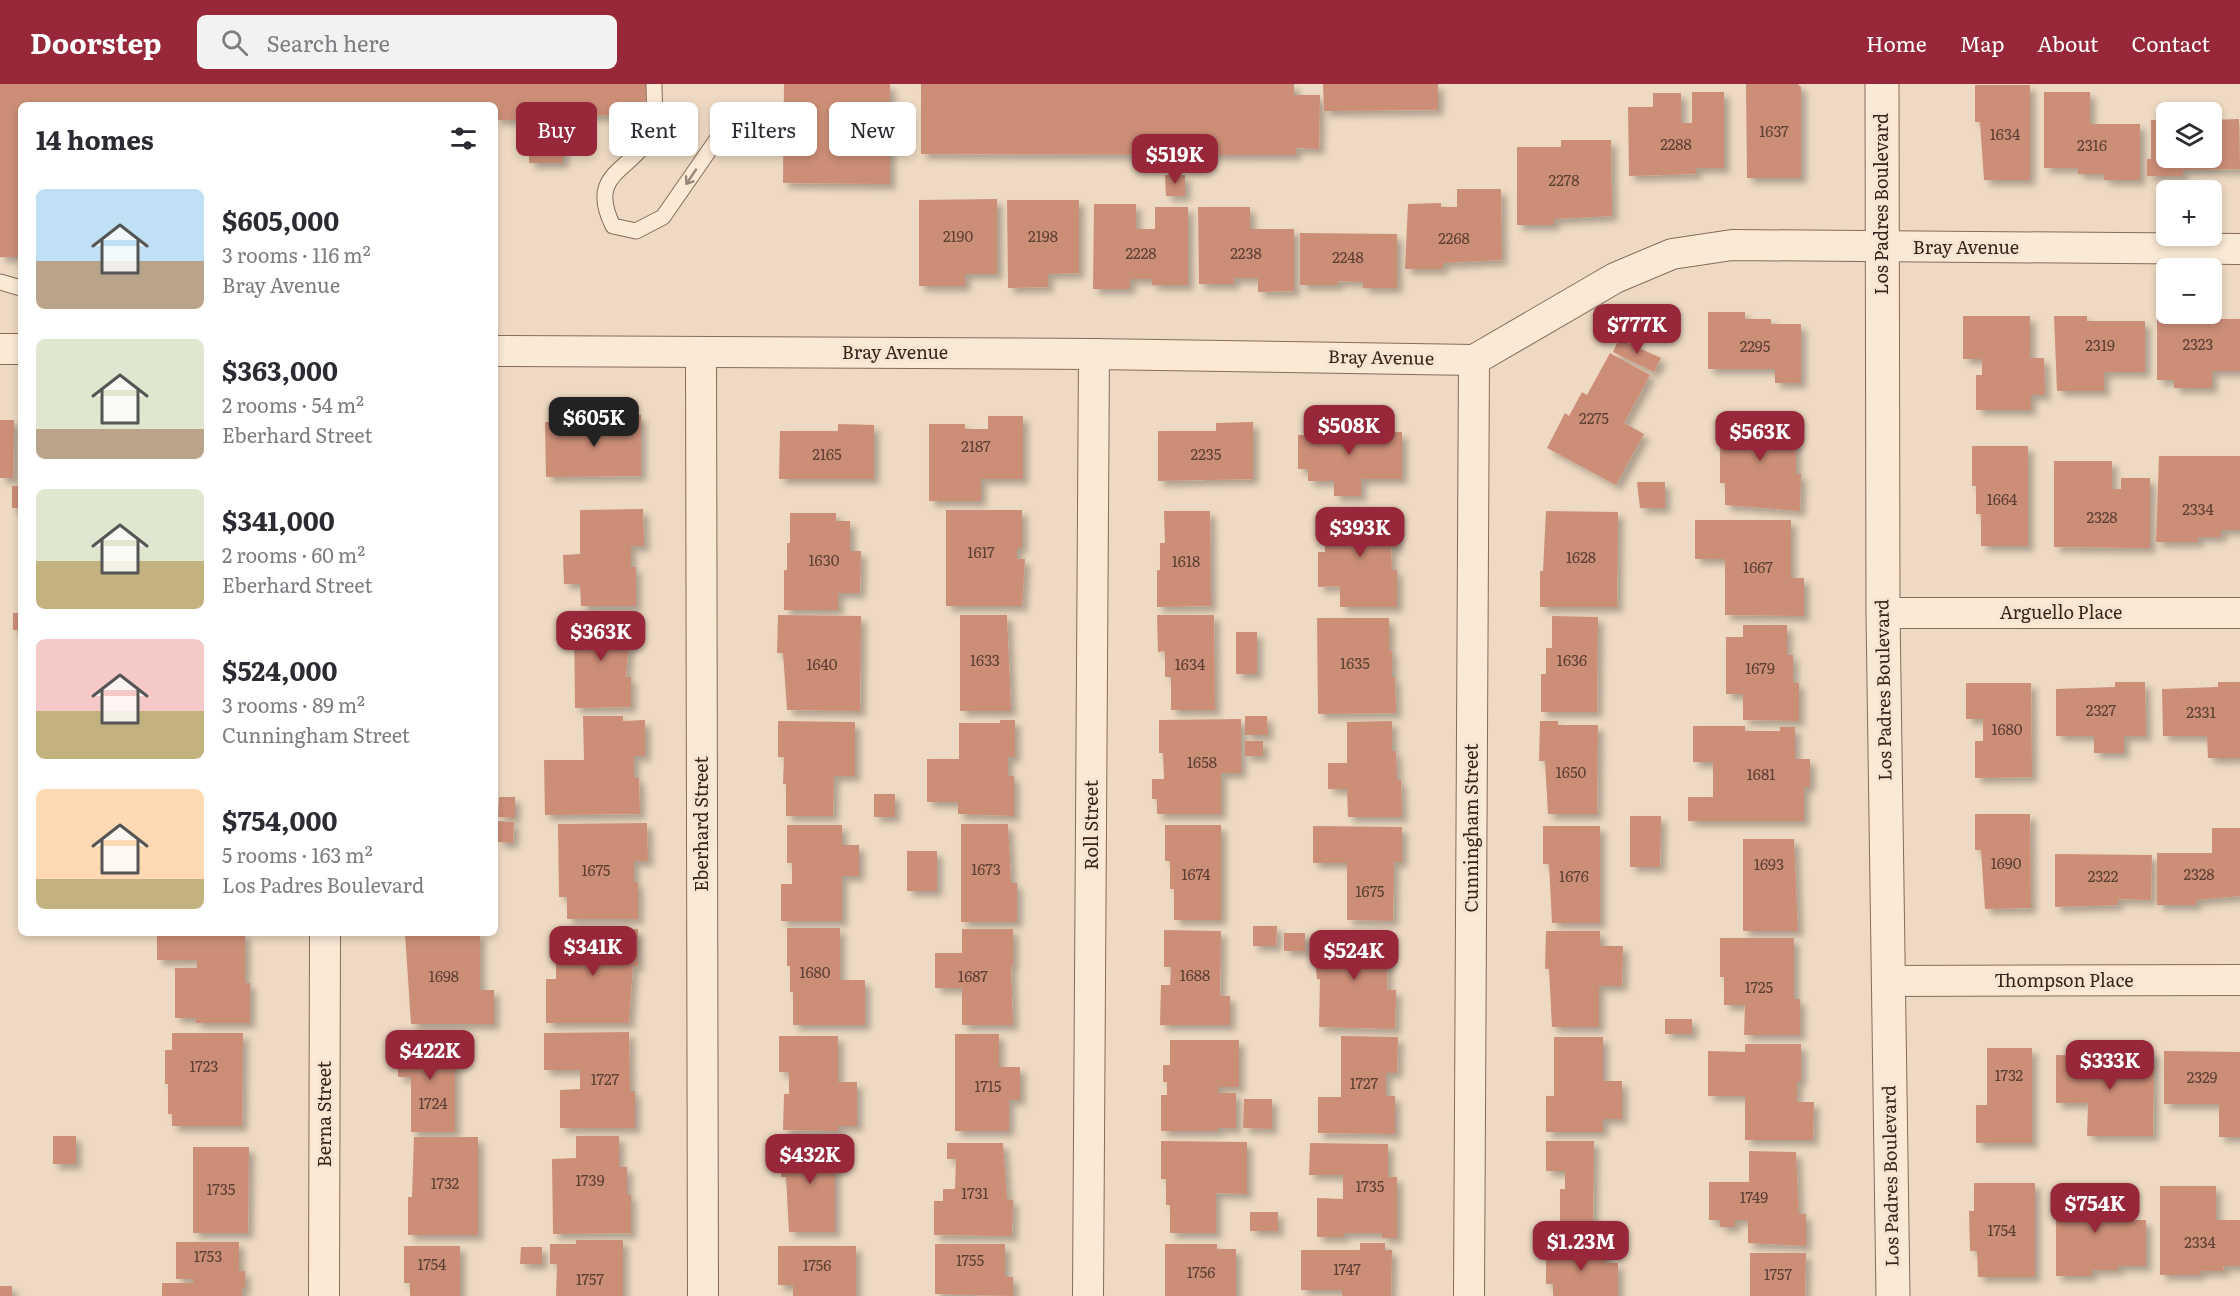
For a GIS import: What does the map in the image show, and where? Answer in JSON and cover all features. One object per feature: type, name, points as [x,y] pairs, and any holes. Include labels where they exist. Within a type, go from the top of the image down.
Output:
[{"type":"street","name":"Los Padres Boulevard","points":[[1882,84],[1883,613],[1893,1296]]},
{"type":"street","name":"Bray Avenue","points":[[498,351],[1094,354],[1474,360],[1615,278],[1672,254],[1732,245],[2240,249]]},
{"type":"street","points":[[0,349],[18,349]]},
{"type":"street","name":"Eberhard Street","points":[[701,353],[703,1296]]},
{"type":"street","name":"Roll Street","points":[[1088,1296],[1094,354]]},
{"type":"street","name":"Cunningham Street","points":[[1469,1296],[1474,360]]},
{"type":"street","name":"Arguello Place","points":[[1883,613],[2240,613]]},
{"type":"street","name":"Berna Street","points":[[324,1296],[325,936]]},
{"type":"street","name":"Thompson Place","points":[[1888,981],[2240,981]]},
{"type":"lane","points":[[654,84],[652,128],[640,151],[618,170],[605,188],[603,206],[612,226],[636,231],[663,217],[710,149]]},
{"type":"lane","points":[[0,282],[18,287]]},
{"type":"building","points":[[0,84],[646,84],[645,102],[609,102],[609,116],[597,115],[597,102],[516,102],[516,120],[498,120],[498,102],[18,102],[18,257],[0,257]]},
{"type":"building","points":[[784,84],[890,84],[890,102],[829,102],[829,156],[890,156],[890,184],[783,183],[783,156],[817,156],[817,102],[784,102]]},
{"type":"building","points":[[921,84],[1294,84],[1294,95],[1320,95],[1319,149],[1296,148],[1296,155],[921,154]]},
{"type":"building","points":[[1323,84],[1438,84],[1438,110],[1324,111]]},
{"type":"building","points":[[1746,84],[1798,84],[1801,87],[1801,178],[1747,178]]},
{"type":"building","points":[[1975,85],[2030,85],[2030,180],[1984,180],[1980,122],[1975,122]]},
{"type":"building","points":[[1692,92],[1724,92],[1724,168],[1696,168],[1696,174],[1629,176],[1628,107],[1653,107],[1653,93],[1681,93],[1681,123],[1692,123]]},
{"type":"building","points":[[2044,92],[2090,92],[2090,124],[2140,124],[2140,180],[2104,180],[2104,174],[2078,174],[2078,168],[2044,168]]},
{"type":"building","points":[[2239,119],[2240,169],[2183,170],[2183,176],[2147,176],[2147,159],[2151,159],[2151,120],[2156,120],[2156,168],[2222,168],[2222,120]]},
{"type":"building","points":[[1561,140],[1611,140],[1612,216],[1554,219],[1554,225],[1517,225],[1517,147],[1561,147]]},
{"type":"building","points":[[529,156],[563,156],[563,163],[529,163]]},
{"type":"building","points":[[1165,175],[1185,175],[1185,196],[1166,196]]},
{"type":"building","points":[[1457,189],[1501,189],[1502,260],[1443,263],[1443,269],[1405,269],[1408,204],[1441,203],[1441,207],[1457,207]]},
{"type":"building","points":[[997,199],[997,274],[965,274],[965,286],[919,286],[919,200]]},
{"type":"building","points":[[1007,200],[1079,200],[1079,273],[1048,274],[1048,287],[1008,288]]},
{"type":"building","points":[[1094,204],[1136,204],[1136,229],[1155,229],[1155,207],[1188,207],[1188,285],[1152,285],[1152,279],[1130,279],[1130,289],[1093,289]]},
{"type":"building","points":[[1198,207],[1250,207],[1250,229],[1294,229],[1294,291],[1258,292],[1258,278],[1234,278],[1234,284],[1199,284]]},
{"type":"building","points":[[1300,233],[1397,234],[1397,288],[1363,288],[1363,282],[1338,281],[1338,285],[1300,285]]},
{"type":"building","points":[[1708,312],[1745,312],[1745,319],[1771,319],[1771,324],[1801,324],[1801,383],[1775,383],[1775,369],[1708,369]]},
{"type":"building","points":[[1963,316],[2030,316],[2030,358],[2044,358],[2045,395],[2031,395],[2031,410],[1976,410],[1976,375],[1982,375],[1982,359],[1963,359]]},
{"type":"building","points":[[2054,316],[2087,316],[2087,321],[2145,321],[2145,372],[2104,372],[2104,391],[2057,391]]},
{"type":"building","points":[[2222,319],[2240,319],[2240,371],[2212,371],[2212,388],[2174,388],[2174,380],[2157,380],[2157,324],[2222,324]]},
{"type":"building","points":[[1619,339],[1661,358],[1654,372],[1613,352]]},
{"type":"building","points":[[1610,353],[1650,375],[1624,423],[1644,434],[1616,485],[1547,448],[1565,413],[1569,416],[1582,392],[1587,395]]},
{"type":"building","points":[[1720,414],[1751,415],[1751,418],[1796,418],[1796,474],[1801,474],[1800,511],[1725,505],[1725,483],[1720,483]]},
{"type":"building","points":[[606,415],[641,415],[641,476],[546,477],[545,422],[582,421],[582,427],[606,427]]},
{"type":"building","points":[[988,416],[1023,416],[1023,479],[981,479],[981,501],[929,501],[929,424],[965,424],[965,429],[988,429]]},
{"type":"building","points":[[0,420],[14,420],[13,478],[0,478]]},
{"type":"building","points":[[1253,422],[1253,479],[1158,481],[1158,431],[1216,431],[1216,423]]},
{"type":"building","points":[[1307,423],[1370,426],[1370,433],[1402,432],[1402,479],[1361,479],[1361,496],[1334,496],[1334,481],[1308,481],[1308,469],[1298,469],[1298,435],[1307,435]]},
{"type":"building","points":[[838,424],[874,425],[874,479],[779,479],[780,431],[838,431]]},
{"type":"building","points":[[1972,446],[2028,446],[2028,546],[1981,546],[1981,514],[1976,514],[1976,486],[1972,486]]},
{"type":"building","points":[[2159,456],[2240,456],[2240,530],[2221,530],[2221,537],[2198,537],[2198,542],[2156,542]]},
{"type":"building","points":[[2054,461],[2112,461],[2112,489],[2121,489],[2121,478],[2150,478],[2150,548],[2054,547]]},
{"type":"building","points":[[1637,482],[1665,482],[1665,508],[1640,508]]},
{"type":"building","points":[[12,486],[18,486],[18,508],[12,508]]},
{"type":"building","points":[[643,509],[644,546],[631,546],[631,567],[636,567],[636,606],[581,606],[580,584],[564,584],[563,555],[580,554],[580,510]]},
{"type":"building","points":[[946,510],[1022,510],[1022,548],[1017,548],[1017,559],[1025,559],[1022,606],[946,606]]},
{"type":"building","points":[[1164,511],[1210,511],[1211,606],[1157,607],[1160,543],[1165,543]]},
{"type":"building","points":[[1325,511],[1397,511],[1397,548],[1391,548],[1392,570],[1397,570],[1397,607],[1340,607],[1340,586],[1318,587],[1318,552],[1325,552]]},
{"type":"building","points":[[1546,511],[1618,512],[1617,607],[1540,607],[1540,571],[1543,571]]},
{"type":"building","points":[[790,513],[836,513],[836,521],[850,521],[850,551],[861,551],[860,593],[838,593],[838,610],[784,610],[784,570],[787,570],[787,543],[790,543]]},
{"type":"building","points":[[1695,520],[1791,520],[1791,578],[1804,578],[1804,616],[1725,615],[1725,559],[1695,559]]},
{"type":"building","points":[[13,613],[18,613],[18,630],[13,630]]},
{"type":"building","points":[[574,614],[624,614],[627,639],[619,639],[619,643],[629,643],[626,677],[631,677],[631,707],[575,708]]},
{"type":"building","points":[[778,615],[861,616],[860,711],[787,710],[783,653],[777,653]]},
{"type":"building","points":[[960,615],[1007,615],[1011,711],[960,711]]},
{"type":"building","points":[[1157,615],[1214,615],[1215,710],[1171,710],[1171,677],[1165,677],[1165,651],[1158,652]]},
{"type":"building","points":[[1552,616],[1598,617],[1597,712],[1541,712],[1541,674],[1546,674],[1546,648],[1552,648]]},
{"type":"building","points":[[1317,618],[1389,618],[1389,650],[1392,651],[1392,677],[1395,677],[1396,713],[1318,714]]},
{"type":"building","points":[[1743,625],[1787,625],[1787,655],[1793,655],[1793,683],[1799,683],[1799,721],[1743,720],[1743,694],[1726,694],[1726,637],[1743,637]]},
{"type":"building","points":[[1236,632],[1257,632],[1257,674],[1236,674]]},
{"type":"building","points":[[2115,682],[2145,682],[2146,736],[2124,736],[2124,753],[2094,753],[2094,736],[2056,736],[2056,689],[2115,687]]},
{"type":"building","points":[[2218,682],[2240,682],[2240,758],[2208,758],[2207,736],[2163,736],[2162,689],[2218,687]]},
{"type":"building","points":[[1966,683],[2031,683],[2032,777],[1975,778],[1975,741],[1983,741],[1983,719],[1966,719]]},
{"type":"building","points":[[583,716],[623,716],[623,721],[645,720],[645,756],[634,756],[634,778],[639,778],[640,814],[545,815],[544,760],[584,760]]},
{"type":"building","points":[[1245,716],[1267,716],[1268,735],[1245,735]]},
{"type":"building","points":[[1241,719],[1241,773],[1221,773],[1221,814],[1157,814],[1157,799],[1152,799],[1152,779],[1164,779],[1163,753],[1159,753],[1159,720]]},
{"type":"building","points":[[1000,720],[1015,720],[1015,757],[1008,757],[1008,776],[1014,776],[1014,816],[958,814],[958,802],[927,802],[927,759],[959,759],[959,723],[1000,723]]},
{"type":"building","points":[[778,721],[855,722],[855,776],[834,776],[833,816],[786,816],[786,784],[783,784],[784,757],[778,757]]},
{"type":"building","points":[[1392,721],[1392,751],[1396,751],[1397,780],[1401,780],[1402,817],[1348,817],[1347,789],[1328,789],[1328,763],[1347,763],[1347,722]]},
{"type":"building","points":[[1540,721],[1558,721],[1558,725],[1598,725],[1597,814],[1548,814],[1545,761],[1539,761]]},
{"type":"building","points":[[1693,726],[1745,726],[1745,731],[1780,731],[1780,727],[1795,727],[1795,759],[1810,759],[1810,787],[1804,787],[1804,821],[1688,821],[1688,797],[1713,797],[1713,762],[1693,762]]},
{"type":"building","points":[[1245,741],[1263,741],[1263,756],[1245,756]]},
{"type":"building","points":[[874,794],[895,794],[895,817],[874,817]]},
{"type":"building","points":[[499,797],[515,797],[515,818],[498,817]]},
{"type":"building","points":[[1975,814],[2030,814],[2031,908],[1985,909],[1981,850],[1975,850]]},
{"type":"building","points":[[1630,816],[1661,816],[1660,867],[1630,867]]},
{"type":"building","points":[[498,821],[514,822],[513,843],[498,842]]},
{"type":"building","points":[[647,823],[648,861],[634,861],[634,882],[638,882],[638,919],[567,919],[567,897],[559,897],[558,824]]},
{"type":"building","points":[[961,824],[1008,824],[1011,883],[1017,883],[1017,922],[961,922]]},
{"type":"building","points":[[787,825],[842,825],[842,845],[859,845],[859,876],[842,876],[842,921],[781,921],[781,884],[792,884],[792,863],[787,863]]},
{"type":"building","points":[[1165,825],[1221,825],[1221,920],[1174,920],[1174,889],[1170,889],[1170,861],[1165,861]]},
{"type":"building","points":[[1313,826],[1402,827],[1402,862],[1394,862],[1393,921],[1347,920],[1347,863],[1313,863]]},
{"type":"building","points":[[1543,826],[1600,826],[1600,923],[1552,923],[1549,864],[1543,864]]},
{"type":"building","points":[[2212,828],[2240,828],[2240,896],[2196,900],[2196,905],[2157,905],[2157,853],[2212,853]]},
{"type":"building","points":[[1743,839],[1794,839],[1798,931],[1743,931]]},
{"type":"building","points":[[907,851],[937,851],[937,891],[907,891]]},
{"type":"building","points":[[2055,854],[2152,855],[2151,900],[2118,899],[2118,905],[2055,907]]},
{"type":"building","points":[[1253,926],[1277,926],[1276,946],[1253,946]]},
{"type":"building","points":[[787,928],[840,928],[840,980],[865,980],[865,1025],[793,1025],[793,992],[790,992],[790,966],[787,966]]},
{"type":"building","points":[[560,929],[638,929],[638,966],[633,966],[629,1023],[546,1023],[546,979],[556,979],[556,948],[560,948]]},
{"type":"building","points":[[962,929],[1013,929],[1013,966],[1011,966],[1013,1025],[962,1025],[962,988],[935,988],[935,953],[962,953]]},
{"type":"building","points":[[1164,930],[1221,931],[1220,996],[1230,996],[1230,1025],[1160,1025],[1161,985],[1170,985],[1171,967],[1164,967]]},
{"type":"building","points":[[1546,931],[1600,931],[1600,946],[1623,946],[1622,986],[1599,986],[1599,1027],[1552,1027],[1549,969],[1545,969]]},
{"type":"building","points":[[1284,933],[1305,933],[1305,951],[1284,951]]},
{"type":"building","points":[[1315,933],[1388,934],[1387,990],[1396,990],[1395,1029],[1319,1027],[1320,979],[1317,979],[1315,961]]},
{"type":"building","points":[[157,936],[245,936],[245,983],[250,983],[250,1023],[196,1023],[196,1018],[175,1018],[175,968],[197,968],[197,960],[157,960]]},
{"type":"building","points":[[405,936],[480,936],[480,990],[494,990],[494,1024],[411,1024]]},
{"type":"building","points":[[1720,938],[1794,938],[1794,999],[1800,999],[1800,1035],[1744,1035],[1745,1005],[1724,1005],[1724,977],[1720,977]]},
{"type":"building","points":[[1665,1019],[1692,1019],[1692,1034],[1665,1034]]},
{"type":"building","points":[[629,1032],[630,1091],[635,1091],[635,1128],[560,1128],[560,1090],[580,1089],[580,1070],[544,1070],[544,1033]]},
{"type":"building","points":[[172,1033],[243,1033],[242,1126],[172,1126],[172,1114],[168,1114],[168,1084],[165,1084],[165,1050],[172,1050]]},
{"type":"building","points":[[955,1034],[999,1034],[999,1067],[1020,1067],[1020,1100],[1009,1100],[1009,1131],[955,1131]]},
{"type":"building","points":[[398,1036],[455,1036],[455,1132],[411,1132],[411,1077],[398,1077]]},
{"type":"building","points":[[779,1036],[838,1036],[838,1082],[857,1082],[857,1126],[838,1126],[838,1131],[783,1130],[784,1094],[789,1094],[789,1072],[779,1072]]},
{"type":"building","points":[[1341,1036],[1398,1037],[1397,1073],[1386,1073],[1386,1096],[1395,1096],[1395,1134],[1318,1133],[1318,1097],[1341,1097]]},
{"type":"building","points":[[1554,1037],[1603,1037],[1603,1081],[1622,1081],[1622,1119],[1603,1119],[1603,1132],[1546,1132],[1546,1096],[1554,1096]]},
{"type":"building","points":[[1170,1040],[1239,1040],[1239,1087],[1218,1087],[1218,1093],[1236,1093],[1236,1128],[1218,1128],[1218,1131],[1161,1131],[1161,1095],[1167,1095],[1167,1082],[1163,1082],[1163,1065],[1170,1065]]},
{"type":"building","points":[[1745,1044],[1801,1044],[1801,1081],[1797,1081],[1797,1102],[1814,1102],[1813,1140],[1745,1140],[1745,1096],[1708,1096],[1708,1051],[1745,1052]]},
{"type":"building","points":[[1987,1048],[2032,1048],[2032,1143],[1976,1143],[1976,1105],[1987,1105]]},
{"type":"building","points":[[2115,1051],[2154,1051],[2153,1136],[2087,1136],[2088,1103],[2056,1103],[2056,1055],[2115,1056]]},
{"type":"building","points":[[2164,1051],[2240,1052],[2240,1137],[2219,1137],[2219,1104],[2164,1104]]},
{"type":"building","points":[[1244,1099],[1272,1099],[1272,1129],[1243,1128]]},
{"type":"building","points":[[53,1136],[76,1136],[76,1164],[53,1164]]},
{"type":"building","points":[[576,1136],[619,1136],[619,1167],[627,1167],[627,1195],[631,1195],[631,1233],[553,1234],[552,1159],[576,1158]]},
{"type":"building","points":[[414,1137],[478,1137],[478,1235],[408,1235],[408,1197],[412,1197]]},
{"type":"building","points":[[781,1138],[795,1138],[795,1141],[835,1141],[835,1232],[789,1232],[786,1177],[781,1177]]},
{"type":"building","points":[[1161,1141],[1247,1142],[1247,1194],[1216,1193],[1216,1233],[1170,1233],[1170,1205],[1166,1205],[1166,1179],[1161,1179]]},
{"type":"building","points":[[1546,1141],[1594,1141],[1593,1222],[1560,1222],[1560,1189],[1565,1189],[1565,1171],[1546,1171]]},
{"type":"building","points":[[947,1143],[1003,1143],[1007,1199],[1013,1200],[1012,1236],[934,1235],[934,1201],[943,1201],[943,1189],[955,1189],[956,1159],[947,1159]]},
{"type":"building","points":[[1310,1143],[1388,1144],[1388,1177],[1397,1177],[1397,1238],[1382,1238],[1382,1233],[1344,1233],[1344,1237],[1317,1237],[1317,1198],[1343,1199],[1343,1175],[1309,1175]]},
{"type":"building","points":[[193,1147],[249,1147],[248,1233],[193,1233]]},
{"type":"building","points":[[1749,1151],[1796,1152],[1799,1214],[1806,1214],[1806,1246],[1748,1243],[1748,1220],[1735,1220],[1735,1227],[1720,1227],[1720,1220],[1709,1220],[1709,1182],[1749,1182]]},
{"type":"building","points":[[1974,1183],[2035,1183],[2035,1277],[1978,1277],[1977,1251],[1970,1251],[1969,1211],[1974,1211]]},
{"type":"building","points":[[2160,1186],[2216,1186],[2216,1220],[2240,1220],[2240,1266],[2223,1266],[2224,1271],[2200,1271],[2200,1275],[2160,1275]]},
{"type":"building","points":[[2114,1188],[2114,1220],[2146,1220],[2146,1266],[2118,1266],[2118,1270],[2092,1270],[2092,1276],[2056,1276],[2056,1189]]},
{"type":"building","points":[[1250,1212],[1278,1212],[1278,1231],[1250,1231]]},
{"type":"building","points":[[576,1240],[623,1240],[623,1296],[556,1296],[557,1264],[550,1264],[550,1244],[576,1244]]},
{"type":"building","points":[[176,1242],[239,1242],[239,1271],[245,1271],[245,1288],[242,1288],[242,1296],[162,1296],[162,1283],[193,1283],[193,1279],[176,1279]]},
{"type":"building","points":[[1360,1243],[1385,1243],[1385,1250],[1392,1250],[1391,1296],[1342,1296],[1342,1290],[1301,1290],[1301,1250],[1360,1250]]},
{"type":"building","points":[[935,1244],[1005,1244],[1005,1277],[1013,1277],[1013,1296],[935,1294]]},
{"type":"building","points":[[1165,1244],[1217,1244],[1217,1249],[1236,1249],[1236,1296],[1165,1296]]},
{"type":"building","points":[[404,1246],[460,1246],[460,1296],[410,1296],[410,1283],[404,1283]]},
{"type":"building","points":[[778,1246],[856,1246],[856,1296],[793,1296],[793,1285],[778,1285]]},
{"type":"building","points":[[1546,1246],[1605,1246],[1605,1263],[1618,1263],[1618,1296],[1553,1296],[1553,1284],[1546,1284]]},
{"type":"building","points":[[521,1247],[542,1247],[542,1264],[520,1264]]},
{"type":"building","points":[[1750,1253],[1806,1253],[1805,1296],[1750,1296]]},
{"type":"building","points":[[0,1286],[12,1286],[12,1296],[0,1296]]}]
